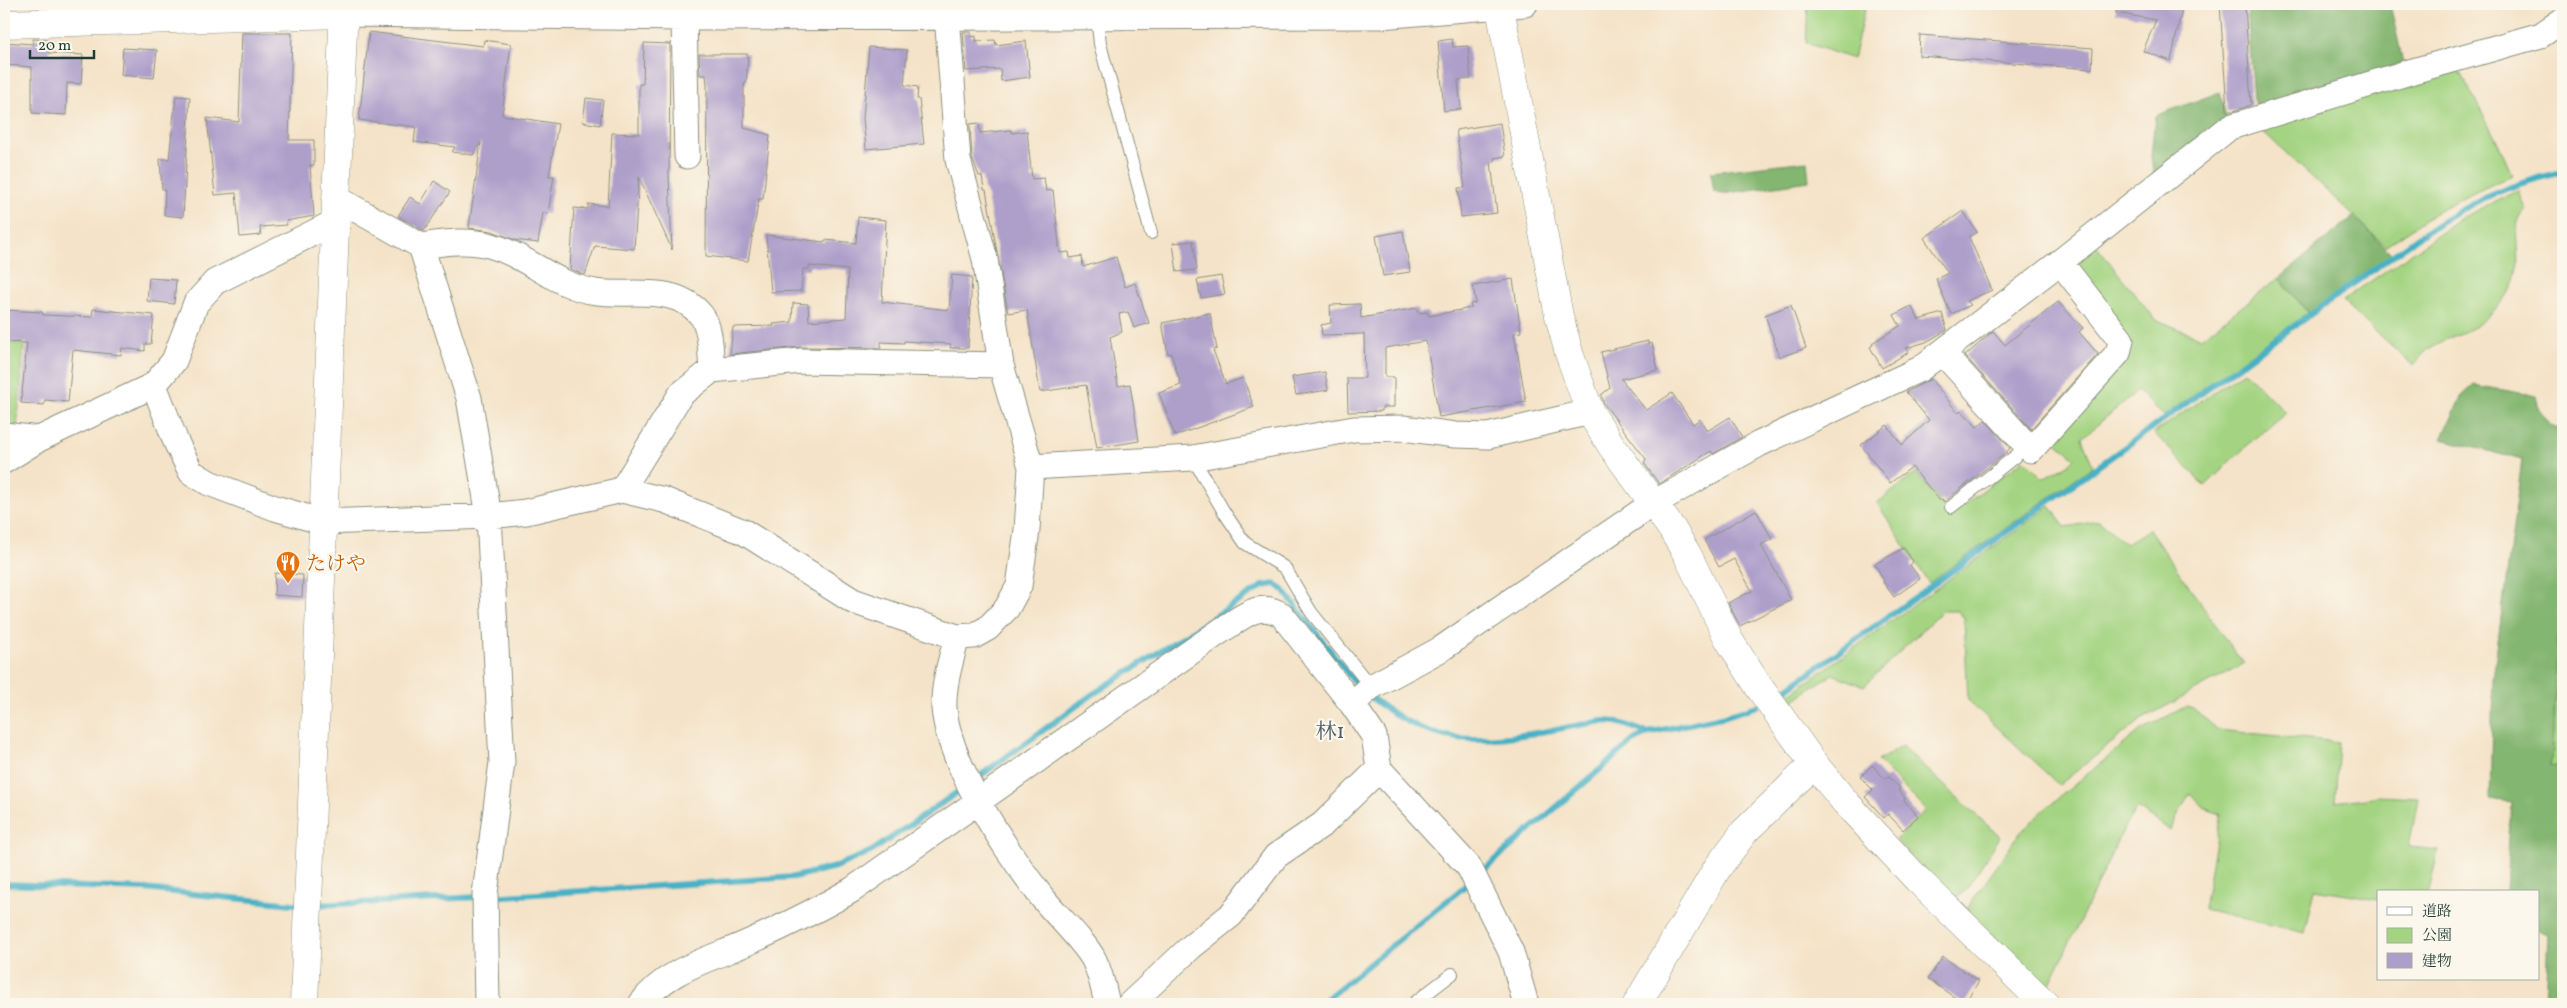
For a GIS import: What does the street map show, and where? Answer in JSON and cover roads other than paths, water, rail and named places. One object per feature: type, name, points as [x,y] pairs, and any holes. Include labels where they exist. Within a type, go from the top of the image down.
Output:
[{"type":"street","points":[[4,24],[344,9],[684,18],[946,16],[1011,10],[1097,15],[1273,10],[1380,16],[1513,6],[1559,316],[1569,353],[1590,412],[1652,504],[1672,529],[1687,554],[1728,640],[1814,764],[1846,804],[1918,880],[2045,1004]]},
{"type":"street","points":[[304,1004],[344,9]]},
{"type":"street","points":[[154,385],[176,442],[191,472],[209,483],[275,508],[323,522],[489,516],[526,512],[622,490],[664,500],[744,532],[853,600],[957,637],[974,636],[988,628],[1007,608],[1019,586],[1028,530],[1031,467],[1001,365],[985,259],[958,160],[946,16]]},
{"type":"street","points":[[684,18],[687,156]]},
{"type":"street","points":[[1352,704],[1371,687],[1442,649],[1652,504],[1759,444],[1920,369],[2060,262],[2230,127],[2270,113],[2541,35],[2563,20]]},
{"type":"street","points":[[336,210],[421,246],[453,242],[487,244],[519,255],[540,271],[571,287],[597,292],[668,295],[683,301],[701,315],[708,334],[712,370]]},
{"type":"street","points":[[4,461],[39,438],[154,385],[174,361],[196,304],[215,282],[336,210]]},
{"type":"street","points":[[421,246],[469,398],[489,516],[502,762],[485,894],[488,1004]]},
{"type":"street","points":[[1943,353],[2031,450],[2118,353],[2121,340],[2060,262]]},
{"type":"street","points":[[622,490],[681,394],[712,370],[801,361],[1001,365]]},
{"type":"street","points":[[1031,467],[1193,458],[1354,430],[1403,428],[1455,435],[1488,436],[1590,412]]},
{"type":"street","points":[[4,435],[39,438]]},
{"type":"street","points":[[641,1004],[651,990],[676,973],[811,914],[852,890],[1222,630],[1259,608],[1272,608],[1282,615],[1352,704],[1374,736],[1379,769],[1469,867],[1511,952],[1526,1004]]},
{"type":"street","points":[[957,637],[946,680],[944,707],[948,734],[961,770],[1001,837],[1041,896],[1094,959],[1107,1004]]},
{"type":"street","points":[[1637,1004],[1729,852],[1745,831],[1814,764]]},
{"type":"street","points":[[1130,1004],[1191,947],[1231,915],[1276,856],[1323,824],[1379,769]]},
{"type":"lane","points":[[1097,15],[1100,44],[1150,233]]},
{"type":"lane","points":[[1951,507],[2027,447]]},
{"type":"lane","points":[[1193,458],[1224,512],[1245,543],[1285,568],[1311,612],[1371,687]]},
{"type":"lane","points":[[1413,1004],[1452,974]]},
{"type":"waterway","points":[[1783,692],[2424,233],[2457,212],[2490,195],[2525,182],[2563,172]]},
{"type":"waterway","points":[[973,781],[1093,694],[1263,586],[1276,584],[1283,590],[1360,689]]},
{"type":"waterway","points":[[1368,695],[1395,714],[1425,730],[1464,739],[1524,735],[1603,721],[1617,722],[1648,733]]},
{"type":"waterway","points":[[1478,875],[1633,741],[1648,733],[1726,716],[1757,706]]},
{"type":"waterway","points":[[490,897],[794,877],[835,867],[872,851],[965,787]]},
{"type":"waterway","points":[[1320,1004],[1470,882]]},
{"type":"waterway","points":[[4,884],[144,889],[303,905]]},
{"type":"waterway","points":[[315,905],[480,897]]},
{"type":"place","name":"たけや","points":[[288,584]]},
{"type":"district","name":"林1","points":[[1330,731]]}]
